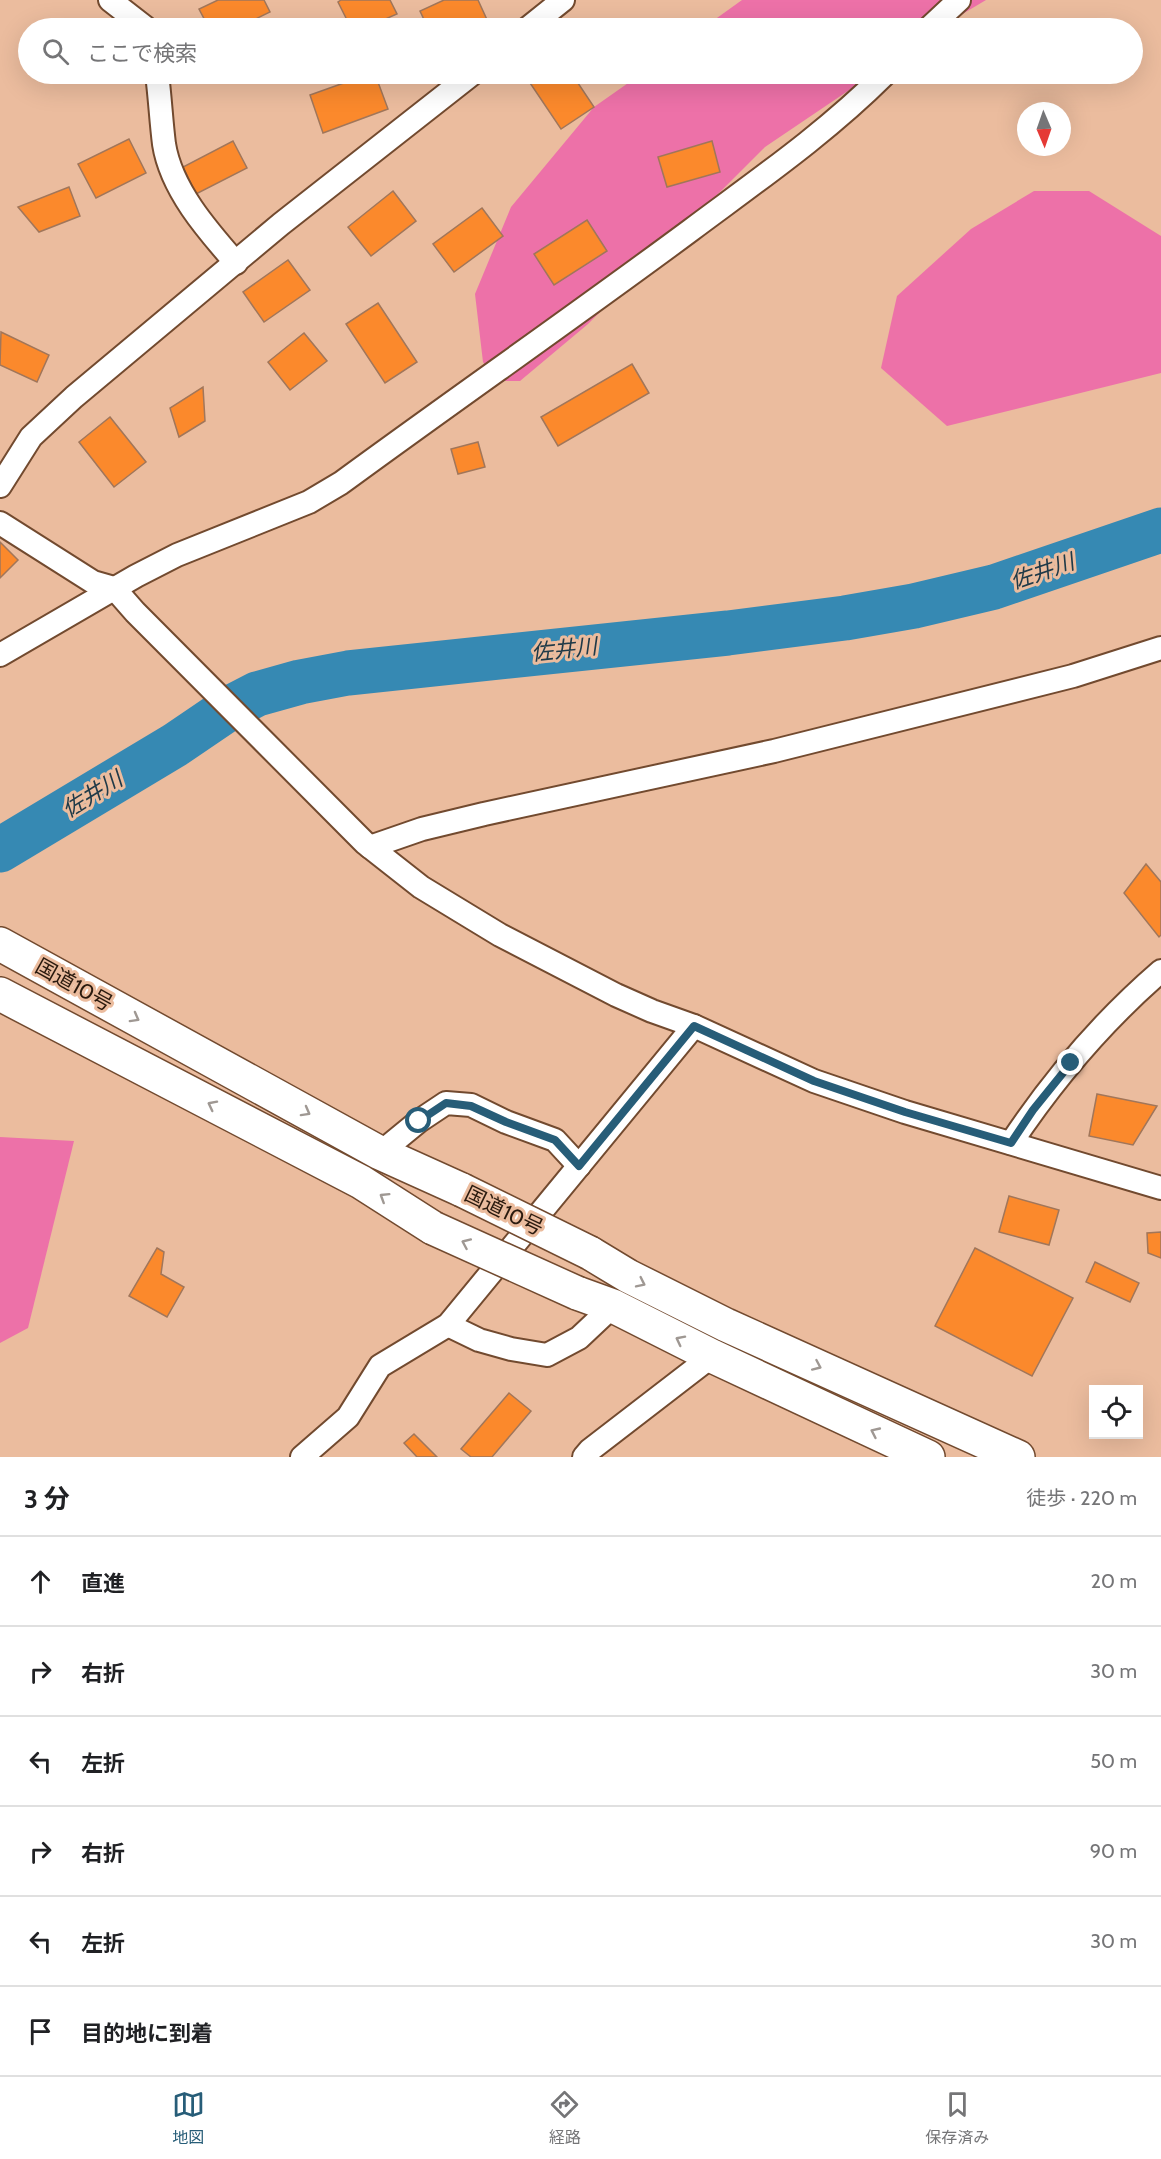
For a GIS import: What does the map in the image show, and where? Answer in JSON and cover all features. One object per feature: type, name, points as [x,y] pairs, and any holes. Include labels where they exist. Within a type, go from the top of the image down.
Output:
[{"type":"highway","name":"国道10号","points":[[0,944],[380,1153],[462,1190],[590,1253],[628,1276],[726,1325],[1018,1457]]},
{"type":"highway","name":"国道10号","points":[[12,1001],[360,1182],[433,1228],[577,1293],[613,1306],[712,1356],[928,1457]]},
{"type":"street","points":[[110,0],[133,18]]},
{"type":"street","points":[[540,18],[563,0]]},
{"type":"street","points":[[940,18],[959,0]]},
{"type":"street","points":[[158,84],[164,145],[171,170],[199,216],[236,263]]},
{"type":"street","points":[[0,486],[31,437],[74,397],[347,171],[459,84]]},
{"type":"street","points":[[0,655],[114,588],[177,555],[309,502],[341,483],[650,260],[806,144],[853,106],[875,84]]},
{"type":"street","points":[[0,523],[93,582],[114,588],[135,612],[370,847],[421,886],[500,935],[616,995],[694,1026],[814,1081],[895,1109],[1161,1188]]},
{"type":"street","points":[[370,847],[433,827],[774,751],[954,706],[1073,676],[1161,648]]},
{"type":"street","points":[[1011,1143],[1033,1110],[1071,1063],[1129,999],[1161,971]]},
{"type":"street","points":[[302,1457],[348,1417],[380,1366],[448,1325],[694,1026]]},
{"type":"street","points":[[380,1153],[419,1121],[446,1103],[471,1106],[555,1140],[579,1166]]},
{"type":"street","points":[[448,1325],[479,1340],[511,1349],[547,1355],[579,1338],[613,1306]]},
{"type":"street","points":[[584,1457],[712,1356]]},
{"type":"shaded area","points":[[742,0],[986,0],[956,18],[717,18]]},
{"type":"shaded area","points":[[627,84],[858,84],[765,147],[588,324],[520,381],[495,381],[483,362],[475,294],[511,207],[594,107]]},
{"type":"shaded area","points":[[1034,191],[1089,191],[1161,236],[1161,373],[947,426],[881,368],[897,296],[971,229]]},
{"type":"shaded area","points":[[0,1137],[74,1141],[28,1328],[0,1343]]},
{"type":"building","points":[[218,0],[264,0],[270,12],[258,18],[204,18],[199,9]]},
{"type":"building","points":[[341,0],[390,0],[397,14],[388,18],[346,18],[338,2]]},
{"type":"building","points":[[444,0],[478,0],[486,18],[423,18],[420,11]]},
{"type":"building","points":[[341,84],[379,84],[388,109],[323,133],[310,95]]},
{"type":"building","points":[[531,84],[579,84],[594,107],[561,129]]},
{"type":"building","points":[[129,139],[146,173],[96,198],[78,164]]},
{"type":"building","points":[[233,141],[247,168],[196,194],[183,167]]},
{"type":"building","points":[[712,141],[720,172],[667,187],[658,157]]},
{"type":"building","points":[[69,187],[80,216],[39,232],[18,207]]},
{"type":"building","points":[[393,191],[416,221],[371,256],[348,227]]},
{"type":"building","points":[[482,208],[503,236],[454,272],[433,244]]},
{"type":"building","points":[[587,220],[607,251],[554,285],[534,254]]},
{"type":"building","points":[[288,260],[310,290],[264,322],[243,292]]},
{"type":"building","points":[[378,303],[417,362],[385,383],[346,324]]},
{"type":"building","points":[[1,332],[49,355],[37,382],[0,365]]},
{"type":"building","points":[[304,333],[327,361],[290,390],[268,362]]},
{"type":"building","points":[[632,364],[649,393],[558,446],[541,417]]},
{"type":"building","points":[[203,387],[205,421],[179,437],[170,408]]},
{"type":"building","points":[[110,417],[146,462],[114,487],[79,442]]},
{"type":"building","points":[[478,442],[485,467],[458,474],[451,449]]},
{"type":"building","points":[[0,542],[18,560],[0,578]]},
{"type":"building","points":[[1146,864],[1161,882],[1161,935],[1159,937],[1124,893]]},
{"type":"building","points":[[1097,1094],[1157,1106],[1133,1145],[1089,1136]]},
{"type":"building","points":[[1009,1196],[1059,1210],[1049,1245],[999,1232]]},
{"type":"building","points":[[1161,1232],[1161,1258],[1148,1253],[1147,1233]]},
{"type":"building","points":[[157,1248],[164,1252],[161,1274],[184,1287],[167,1317],[129,1296]]},
{"type":"building","points":[[975,1248],[1073,1298],[1032,1376],[935,1326]]},
{"type":"building","points":[[1095,1262],[1139,1283],[1130,1302],[1086,1282]]},
{"type":"building","points":[[509,1393],[531,1411],[492,1457],[471,1457],[461,1449]]},
{"type":"building","points":[[414,1434],[437,1457],[417,1457],[404,1443]]},
{"type":"waterway","name":"佐井川","points":[[0,850],[175,745],[228,709],[257,694],[300,682],[348,673],[728,633],[845,618],[914,606],[994,587],[1161,530]]},
{"type":"route","points":[[419,1121],[446,1103],[471,1106],[555,1140],[579,1166],[694,1026],[814,1081],[905,1112],[1011,1143],[1033,1110],[1071,1063]]}]
